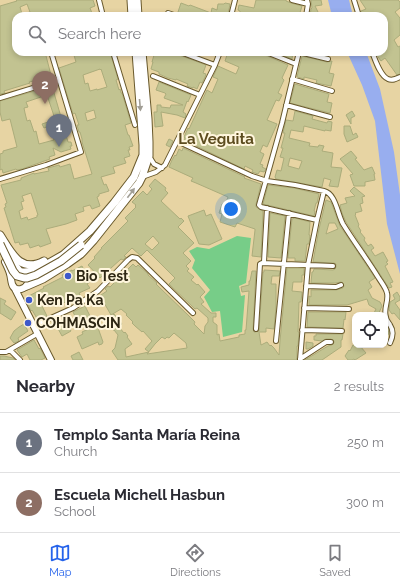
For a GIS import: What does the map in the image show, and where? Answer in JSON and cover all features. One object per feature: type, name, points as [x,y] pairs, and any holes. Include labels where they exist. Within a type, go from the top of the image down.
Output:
[{"type":"main road","points":[[131,0],[132,12]]},
{"type":"main road","points":[[137,0],[138,12]]},
{"type":"main road","points":[[11,278],[13,273],[35,271],[78,245],[134,177],[143,155],[142,122],[136,56]]},
{"type":"main road","points":[[14,287],[20,289],[43,279],[81,254],[93,241],[142,177],[149,156],[148,118],[142,56]]},
{"type":"main road","points":[[0,244],[13,272],[17,276],[27,278],[36,275],[61,260],[106,223]]},
{"type":"main road","points":[[0,236],[17,260],[24,264],[38,264],[78,245]]},
{"type":"main road","points":[[0,236],[17,267],[28,277],[28,283],[20,300]]},
{"type":"main road","points":[[0,250],[9,272],[11,282],[51,360]]},
{"type":"street","points":[[99,0],[102,12]]},
{"type":"street","points":[[234,12],[235,0]]},
{"type":"street","points":[[292,0],[308,2],[307,12]]},
{"type":"street","points":[[354,0],[358,12]]},
{"type":"street","points":[[0,179],[46,165],[81,152],[52,56]]},
{"type":"street","points":[[114,56],[135,125]]},
{"type":"street","points":[[191,56],[215,65]]},
{"type":"street","points":[[142,177],[156,172],[165,165],[218,56]]},
{"type":"street","points":[[276,56],[296,64]]},
{"type":"street","points":[[298,56],[267,181],[259,205],[261,207],[317,220]]},
{"type":"street","points":[[316,56],[328,59]]},
{"type":"street","points":[[374,56],[383,75],[388,80],[394,80],[400,77]]},
{"type":"street","points":[[153,76],[200,95]]},
{"type":"street","points":[[292,79],[332,91]]},
{"type":"street","points":[[0,98],[59,80]]},
{"type":"street","points":[[286,105],[330,117]]},
{"type":"street","points":[[177,141],[252,176],[267,181],[328,192],[333,198],[341,220],[351,238],[373,269],[387,293],[385,311],[393,336],[390,343]]},
{"type":"street","points":[[149,156],[154,164],[162,168]]},
{"type":"street","points":[[300,359],[308,265],[324,191]]},
{"type":"street","points":[[264,262],[267,208]]},
{"type":"street","points":[[276,341],[289,213]]},
{"type":"street","points":[[33,326],[73,308],[98,291],[132,257],[136,258],[193,313]]},
{"type":"street","points":[[256,329],[260,264],[264,262],[333,266]]},
{"type":"street","points":[[306,286],[342,285]]},
{"type":"street","points":[[304,308],[349,309]]},
{"type":"street","points":[[302,330],[342,331]]},
{"type":"street","points":[[0,352],[6,352],[37,334]]},
{"type":"street","points":[[300,359],[326,342],[331,342]]},
{"type":"street","points":[[10,350],[20,360]]},
{"type":"green space","points":[[237,236],[251,238],[246,283],[239,286],[241,296],[245,295],[242,332],[223,337],[220,311],[212,312],[204,297],[210,290],[192,268],[195,260],[189,251],[197,247],[209,249]]},
{"type":"water","points":[[328,0],[349,0],[352,12],[331,12]]},
{"type":"water","points":[[349,56],[368,56],[380,89],[394,152],[400,195],[400,274],[387,224],[375,121],[362,85]]},
{"type":"building","points":[[16,0],[93,0],[95,6],[90,8],[92,12],[30,12],[27,4],[20,7],[21,12],[12,12],[12,56],[46,56],[51,75],[50,77],[42,80],[29,82],[30,83],[4,91],[5,93],[0,94],[0,6],[17,1]]},
{"type":"building","points":[[256,0],[286,0],[302,6],[300,12],[240,12],[238,10],[239,5],[254,8]]},
{"type":"building","points":[[311,0],[321,0],[322,5],[315,6],[318,12],[311,12],[312,8]]},
{"type":"building","points":[[360,0],[398,0],[400,2],[400,8],[395,12],[400,18],[400,35],[394,40],[398,47],[400,46],[400,74],[397,75],[385,58],[381,61],[377,56],[388,56],[388,12],[361,12],[366,9]]},
{"type":"building","points":[[181,3],[208,12],[178,12]]},
{"type":"building","points":[[218,4],[230,4],[229,12],[211,12],[212,8],[217,10]]},
{"type":"building","points":[[74,56],[111,56],[118,79],[116,80],[119,90],[120,89],[122,93],[131,123],[125,125],[133,146],[129,147],[130,150],[128,150],[130,156],[124,158],[126,163],[113,167],[115,173],[101,177],[104,185],[106,184],[109,191],[99,194],[97,197],[100,206],[92,209],[90,205],[83,207],[84,211],[75,214],[77,220],[46,229],[51,243],[40,247],[39,245],[30,248],[28,243],[20,245],[19,242],[15,243],[4,208],[6,207],[5,204],[7,203],[1,185],[21,180],[21,178],[34,173],[49,171],[48,168],[59,165],[60,167],[70,164],[74,179],[92,174],[77,125],[79,125],[75,113],[73,114],[59,68],[76,62]],"holes":[[[101,69],[107,87],[90,91],[88,83],[85,84],[83,75]],[[94,110],[96,118],[87,121],[85,113]],[[31,193],[38,215],[37,217],[28,220],[27,217],[21,219],[19,211],[23,209],[21,202],[24,201],[22,196]]]},
{"type":"building","points":[[154,56],[182,56],[206,65],[203,73],[206,74],[202,83],[200,82],[197,89],[187,86],[188,84],[176,79],[168,78],[159,74],[159,72],[151,69]]},
{"type":"building","points":[[227,56],[267,56],[288,65],[282,78],[284,80],[278,93],[282,95],[279,101],[276,100],[267,120],[277,124],[267,147],[263,145],[260,152],[264,154],[260,164],[266,169],[264,172],[260,171],[258,174],[252,172],[253,170],[245,166],[244,169],[184,140],[188,128],[189,129],[207,90],[212,93],[218,79],[213,77],[218,66],[236,74],[239,67],[225,61]]},
{"type":"building","points":[[285,56],[292,56],[292,59]]},
{"type":"building","points":[[302,56],[327,62],[332,61],[329,73],[334,74],[331,86],[316,83],[317,80],[297,77]]},
{"type":"building","points":[[159,82],[191,95],[183,112],[186,114],[185,118],[161,112],[163,126],[155,127],[154,112],[157,112],[157,105],[170,108],[171,105],[183,105],[164,98],[165,93],[156,90]]},
{"type":"building","points":[[295,84],[329,94],[327,102],[332,103],[330,113],[290,103]]},
{"type":"building","points":[[52,86],[61,117],[55,119],[47,95],[26,102],[28,107],[24,108],[27,121],[30,120],[34,132],[36,131],[39,144],[54,140],[49,126],[44,128],[42,124],[54,120],[57,130],[64,128],[68,142],[71,142],[71,149],[61,152],[53,148],[55,155],[49,157],[50,159],[22,169],[16,169],[3,173],[2,169],[0,170],[0,154],[3,153],[3,151],[17,147],[10,119],[2,121],[0,101]]},
{"type":"building","points":[[295,111],[313,116],[312,119],[327,123],[328,121],[332,122],[331,131],[304,126],[303,132],[291,130],[289,138],[310,143],[309,146],[324,146],[322,151],[333,153],[331,167],[342,168],[338,187],[329,186],[331,180],[324,178],[322,187],[276,179],[275,177],[277,170],[281,171],[284,158],[280,157],[283,148],[281,148],[285,133],[283,133],[286,120],[293,121]],"holes":[[[290,158],[302,161],[299,169],[288,166]]]},
{"type":"building","points":[[352,111],[355,116],[351,118],[351,124],[346,115]]},
{"type":"building","points":[[344,126],[350,126],[353,135],[356,133],[358,137],[347,142],[344,134]]},
{"type":"building","points":[[169,139],[173,141],[170,147],[166,145]]},
{"type":"building","points":[[183,148],[245,177],[244,178],[261,184],[256,207],[263,211],[261,257],[252,256],[255,229],[237,223],[235,227],[220,222],[222,214],[219,213],[222,204],[225,205],[228,197],[191,181],[193,178],[169,167],[179,149],[182,151]]},
{"type":"building","points":[[351,151],[357,158],[355,159],[364,170],[372,167],[375,174],[375,180],[365,182],[365,186],[354,186],[350,175],[353,174],[340,159]]},
{"type":"building","points":[[155,179],[166,188],[165,190],[168,193],[161,201],[184,221],[178,227],[194,243],[183,253],[191,261],[186,266],[189,269],[187,271],[194,277],[191,280],[197,285],[198,284],[205,292],[200,297],[204,302],[201,304],[211,313],[216,313],[216,317],[213,317],[213,322],[217,325],[217,335],[219,334],[220,341],[239,337],[239,335],[245,334],[249,291],[242,292],[241,287],[249,285],[252,271],[256,271],[253,329],[254,332],[259,331],[263,272],[264,270],[280,271],[279,276],[272,276],[271,284],[276,284],[274,329],[266,328],[266,332],[259,332],[261,345],[267,342],[279,355],[287,268],[304,268],[302,282],[293,282],[292,291],[302,292],[301,302],[299,302],[297,360],[118,360],[112,351],[115,348],[118,335],[110,327],[113,325],[108,319],[114,314],[122,324],[119,327],[124,333],[125,332],[132,344],[125,349],[126,357],[149,352],[145,349],[152,341],[143,331],[142,332],[132,323],[133,322],[126,315],[127,314],[121,309],[111,315],[103,301],[98,304],[95,299],[107,291],[105,289],[108,286],[110,287],[125,269],[127,270],[133,264],[136,267],[138,265],[147,273],[157,283],[156,284],[195,322],[194,324],[204,334],[205,326],[208,322],[208,318],[197,308],[195,309],[169,284],[175,278],[147,250],[141,256],[132,248],[124,256],[126,257],[123,260],[121,259],[100,278],[88,265],[95,258],[94,257],[101,248],[128,221],[125,218],[136,207],[136,205],[132,202],[143,191],[147,195],[152,189],[149,186]],"holes":[[[153,236],[159,243],[152,250],[145,244]],[[174,333],[186,343],[187,348],[147,354],[162,337],[165,339],[167,337],[169,338]]]},
{"type":"building","points":[[268,185],[294,188],[319,194],[314,216],[263,204]]},
{"type":"building","points":[[354,187],[365,196],[362,197],[363,203],[360,204],[362,211],[355,213],[358,226],[361,231],[360,232],[365,238],[364,240],[368,246],[371,244],[374,248],[371,250],[375,256],[383,252],[388,261],[386,262],[388,264],[385,266],[393,282],[390,283],[392,287],[389,288],[346,222],[342,213],[340,205],[347,203],[345,198],[355,196],[350,191]]},
{"type":"building","points":[[326,200],[331,202],[340,226],[375,278],[369,282],[372,287],[368,290],[372,298],[380,302],[382,306],[379,312],[374,312],[376,309],[369,305],[367,299],[347,305],[309,305],[311,290],[336,290],[343,288],[344,286],[341,282],[311,283],[312,272],[314,269],[333,270],[336,267],[336,264],[334,263],[313,262]],"holes":[[[329,223],[335,223],[338,229],[326,234]]]},
{"type":"building","points":[[204,210],[206,216],[211,214],[222,239],[209,245],[199,244],[188,216]]},
{"type":"building","points":[[270,213],[285,216],[281,258],[268,257]]},
{"type":"building","points":[[295,218],[310,222],[309,244],[307,244],[305,261],[295,261],[295,258],[288,258],[292,219]]},
{"type":"building","points":[[82,266],[90,282],[87,284],[90,288],[79,293],[80,295],[55,307],[50,299],[41,304],[47,316],[38,320],[32,310],[31,311],[25,298],[63,277],[62,275]]},
{"type":"building","points":[[397,292],[400,300],[395,303],[400,310],[400,320],[389,310],[390,302],[395,299],[393,295]]},
{"type":"building","points":[[0,298],[6,301],[4,304],[16,312],[11,320],[0,313]]},
{"type":"building","points":[[85,306],[92,320],[80,326],[73,312]]},
{"type":"building","points":[[308,312],[346,312],[343,328],[307,327]]},
{"type":"building","points":[[65,320],[71,331],[62,336],[56,325]]},
{"type":"building","points":[[24,324],[28,331],[18,338],[19,341],[14,343],[10,338],[14,331]]},
{"type":"building","points":[[97,325],[103,342],[102,344],[99,345],[98,342],[82,349],[77,337],[83,334],[82,332]]},
{"type":"building","points":[[316,334],[343,334],[341,347],[322,360],[305,360],[334,343],[331,339],[322,341],[314,340],[314,336],[316,336]]},
{"type":"building","points":[[34,340],[45,358],[41,360],[30,360],[27,354],[22,357],[17,350]]},
{"type":"building","points":[[306,342],[313,343],[313,346],[306,349]]},
{"type":"building","points":[[352,347],[362,348],[366,353],[355,360],[348,360],[345,356],[349,350],[350,351]]},
{"type":"building","points":[[79,352],[83,360],[73,360],[71,356]]},
{"type":"building","points":[[0,356],[13,358],[15,360],[0,360]]},
{"type":"place","name":"Escuela Michell Hasbun","points":[[45,104]]},
{"type":"place","name":"Templo Santa María Reina","points":[[59,147]]},
{"type":"place","name":"Bio Test","points":[[68,276]]},
{"type":"place","name":"Ken Pa Ka","points":[[29,300]]},
{"type":"place","name":"COHMASCIN","points":[[28,323]]},
{"type":"district","name":"La Veguita","points":[[216,139]]}]
